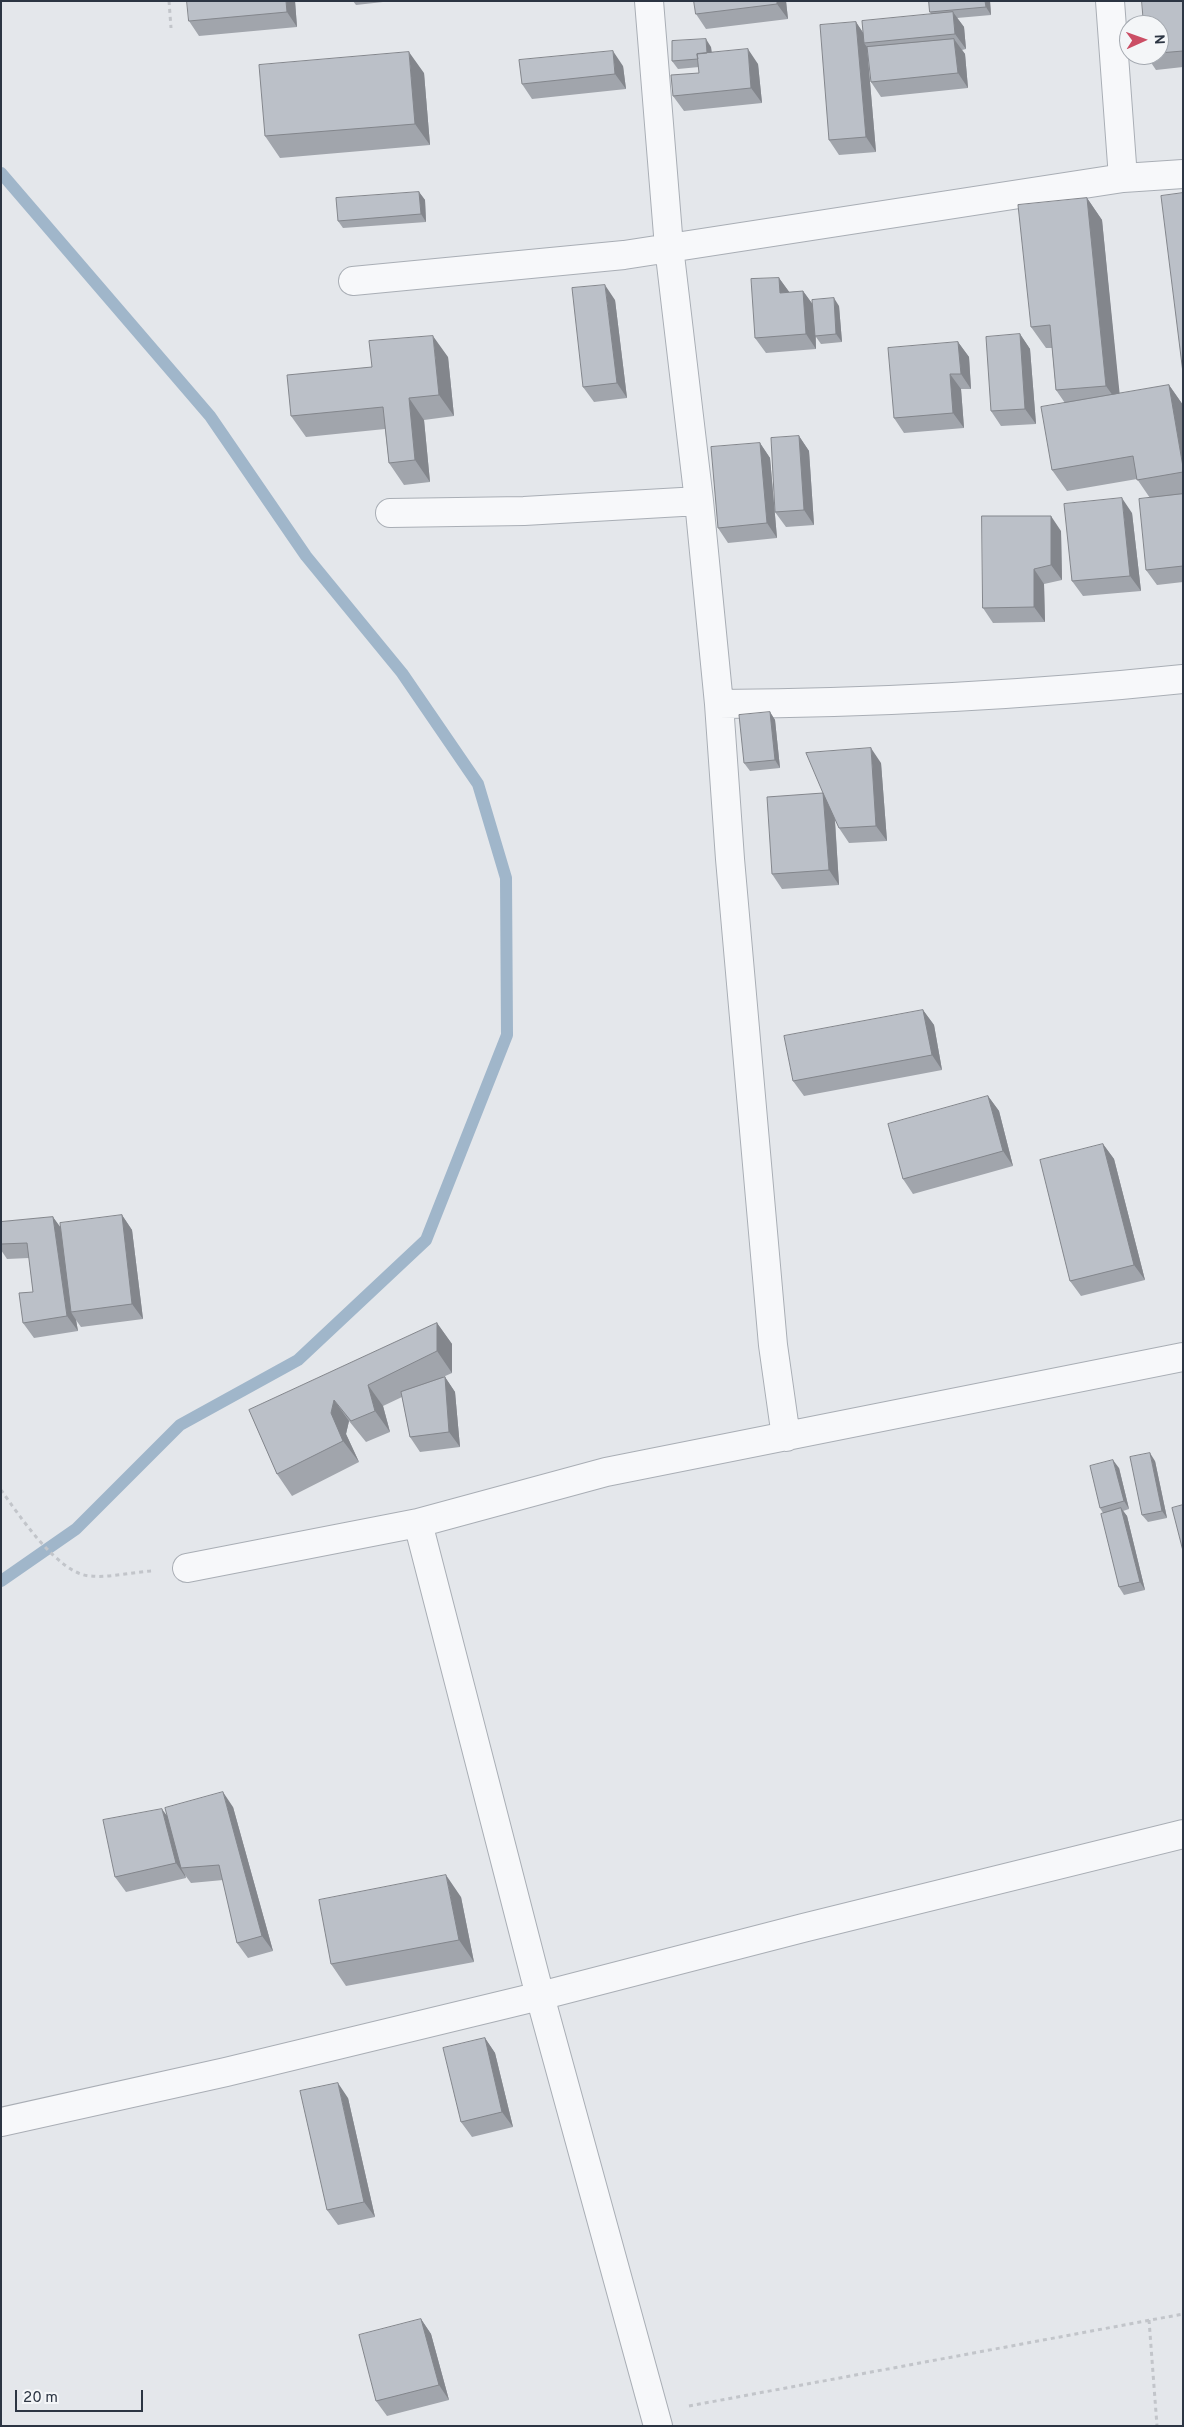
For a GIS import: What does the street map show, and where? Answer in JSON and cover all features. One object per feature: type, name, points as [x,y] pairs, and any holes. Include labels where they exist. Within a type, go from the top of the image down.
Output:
[{"type":"street","points":[[649,1],[668,247],[699,501],[719,704],[730,859],[773,1345],[786,1437]]},
{"type":"street","points":[[1110,1],[1123,178]]},
{"type":"street","points":[[353,281],[624,255],[1123,178],[1183,174]]},
{"type":"street","points":[[390,513],[524,511],[699,501]]},
{"type":"street","points":[[719,704],[905,700],[1081,690],[1183,679]]},
{"type":"street","points":[[187,1568],[418,1523],[606,1472],[1183,1357]]},
{"type":"street","points":[[418,1523],[540,1996],[656,2419]]},
{"type":"street","points":[[1,2122],[217,2074],[540,1996],[803,1928],[1183,1834]]},
{"type":"path","points":[[169,1],[171,28]]},
{"type":"path","points":[[1,1490],[30,1532],[72,1571],[90,1576],[187,1568]]},
{"type":"path","points":[[656,2419],[1183,2314]]},
{"type":"path","points":[[1149,2320],[1157,2426]]},
{"type":"building","points":[[187,1],[286,1],[287,12],[189,21]]},
{"type":"building","points":[[694,1],[777,1],[777,4],[696,14]]},
{"type":"building","points":[[929,1],[985,1],[986,7],[930,12]]},
{"type":"building","points":[[1142,1],[1183,1],[1183,51],[1169,52],[1169,15],[1143,15]]},
{"type":"building","points":[[953,12],[955,34],[864,43],[862,21]]},
{"type":"building","points":[[856,22],[866,137],[829,140],[820,25]]},
{"type":"building","points":[[706,39],[707,53],[697,54],[698,59],[672,61],[672,41]]},
{"type":"building","points":[[954,39],[958,73],[871,82],[867,47]]},
{"type":"building","points":[[748,49],[751,88],[673,96],[671,75],[699,73],[697,54]]},
{"type":"building","points":[[613,51],[615,74],[522,84],[519,60]]},
{"type":"building","points":[[409,52],[415,124],[265,136],[259,65]]},
{"type":"building","points":[[419,192],[421,214],[338,221],[336,198]]},
{"type":"building","points":[[1183,193],[1183,373],[1161,196]]},
{"type":"building","points":[[1087,198],[1106,386],[1056,390],[1050,325],[1031,327],[1018,205]]},
{"type":"building","points":[[779,278],[780,293],[803,291],[806,334],[755,338],[751,279]]},
{"type":"building","points":[[605,285],[617,383],[583,387],[572,288]]},
{"type":"building","points":[[834,298],[836,334],[815,336],[812,300]]},
{"type":"building","points":[[1020,334],[1025,409],[991,411],[986,337]]},
{"type":"building","points":[[433,336],[439,395],[409,398],[415,460],[389,463],[383,407],[291,416],[287,375],[372,367],[369,341]]},
{"type":"building","points":[[958,342],[961,374],[950,374],[953,413],[894,418],[888,348]]},
{"type":"building","points":[[1169,385],[1183,472],[1137,480],[1133,456],[1052,470],[1041,407]]},
{"type":"building","points":[[799,436],[804,510],[775,512],[771,438]]},
{"type":"building","points":[[760,443],[767,523],[718,528],[711,447]]},
{"type":"building","points":[[1183,494],[1183,566],[1146,570],[1139,499]]},
{"type":"building","points":[[1122,498],[1130,576],[1072,581],[1064,504]]},
{"type":"building","points":[[982,516],[1051,516],[1051,565],[1034,569],[1034,607],[983,608]]},
{"type":"building","points":[[770,712],[775,760],[744,763],[739,715]]},
{"type":"building","points":[[871,748],[876,826],[839,828],[806,753]]},
{"type":"building","points":[[823,793],[829,870],[772,874],[767,797]]},
{"type":"building","points":[[923,1010],[932,1055],[793,1081],[784,1036]]},
{"type":"building","points":[[988,1096],[1003,1151],[903,1179],[888,1124]]},
{"type":"building","points":[[1103,1144],[1134,1265],[1070,1281],[1040,1160]]},
{"type":"building","points":[[122,1215],[132,1304],[71,1312],[60,1223]]},
{"type":"building","points":[[53,1217],[67,1316],[23,1323],[19,1293],[33,1292],[27,1243],[1,1244],[1,1222]]},
{"type":"building","points":[[437,1323],[437,1351],[368,1385],[375,1411],[351,1421],[334,1400],[331,1413],[343,1441],[277,1474],[249,1410]]},
{"type":"building","points":[[445,1377],[449,1432],[410,1437],[401,1392]]},
{"type":"building","points":[[1150,1453],[1162,1511],[1142,1515],[1130,1457]]},
{"type":"building","points":[[1113,1460],[1124,1501],[1100,1508],[1090,1466]]},
{"type":"building","points":[[1183,1505],[1183,1551],[1172,1508]]},
{"type":"building","points":[[1121,1508],[1140,1582],[1119,1587],[1101,1514]]},
{"type":"building","points":[[223,1792],[262,1936],[237,1943],[219,1865],[181,1868],[165,1808]]},
{"type":"building","points":[[162,1809],[176,1863],[115,1877],[103,1820]]},
{"type":"building","points":[[446,1875],[459,1940],[331,1964],[319,1900]]},
{"type":"building","points":[[485,2038],[502,2112],[461,2122],[443,2048]]},
{"type":"building","points":[[338,2083],[364,2202],[327,2210],[300,2091]]},
{"type":"building","points":[[421,2319],[439,2385],[376,2401],[359,2335]]},
{"type":"waterway","points":[[1,173],[210,416],[306,556],[402,673],[478,784],[506,878],[507,1035],[426,1240],[298,1360],[180,1425],[76,1529],[1,1581]]}]
